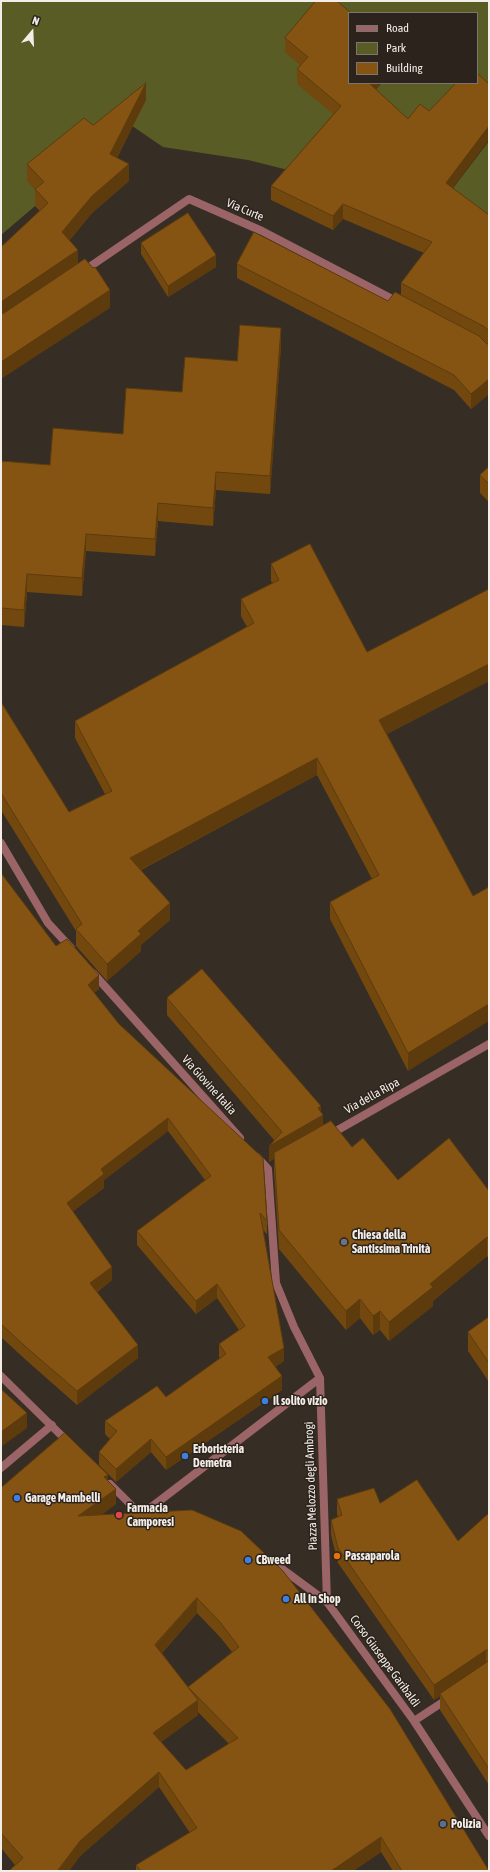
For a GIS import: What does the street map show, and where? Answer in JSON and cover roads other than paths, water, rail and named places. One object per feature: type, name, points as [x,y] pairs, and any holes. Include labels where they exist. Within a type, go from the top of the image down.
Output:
[{"type":"street","name":"Via Curte","points":[[72,278],[189,199],[262,230],[406,306]]},
{"type":"street","points":[[1,843],[48,923],[74,952]]},
{"type":"street","name":"Via Giovine Italia","points":[[85,964],[249,1149],[271,1167],[276,1283],[294,1327],[320,1378]]},
{"type":"street","name":"Via della Ripa","points":[[323,1138],[489,1044]]},
{"type":"street","points":[[1,1376],[74,1448]]},
{"type":"street","points":[[141,1515],[320,1378]]},
{"type":"street","name":"Piazza Melozzo degli Ambrogi","points":[[320,1378],[327,1602]]},
{"type":"street","points":[[1,1468],[52,1425]]},
{"type":"street","points":[[102,1476],[141,1515],[155,1515]]},
{"type":"street","name":"Corso Giuseppe Garibaldi","points":[[263,1555],[327,1602],[414,1721],[489,1836]]},
{"type":"street","points":[[414,1721],[458,1692]]},
{"type":"place","name":"Chiesa della Santissima Trinità","points":[[344,1242]]},
{"type":"place","name":"Il solito vizio","points":[[265,1401]]},
{"type":"place","name":"Erboristeria Demetra","points":[[185,1456]]},
{"type":"place","name":"Garage Mambelli","points":[[17,1498]]},
{"type":"place","name":"Farmacia Camporesi","points":[[119,1515]]},
{"type":"place","name":"Passaparola","points":[[337,1556]]},
{"type":"place","name":"CBweed","points":[[248,1560]]},
{"type":"place","name":"All In Shop","points":[[286,1599]]},
{"type":"place","name":"Polizia","points":[[443,1824]]}]
